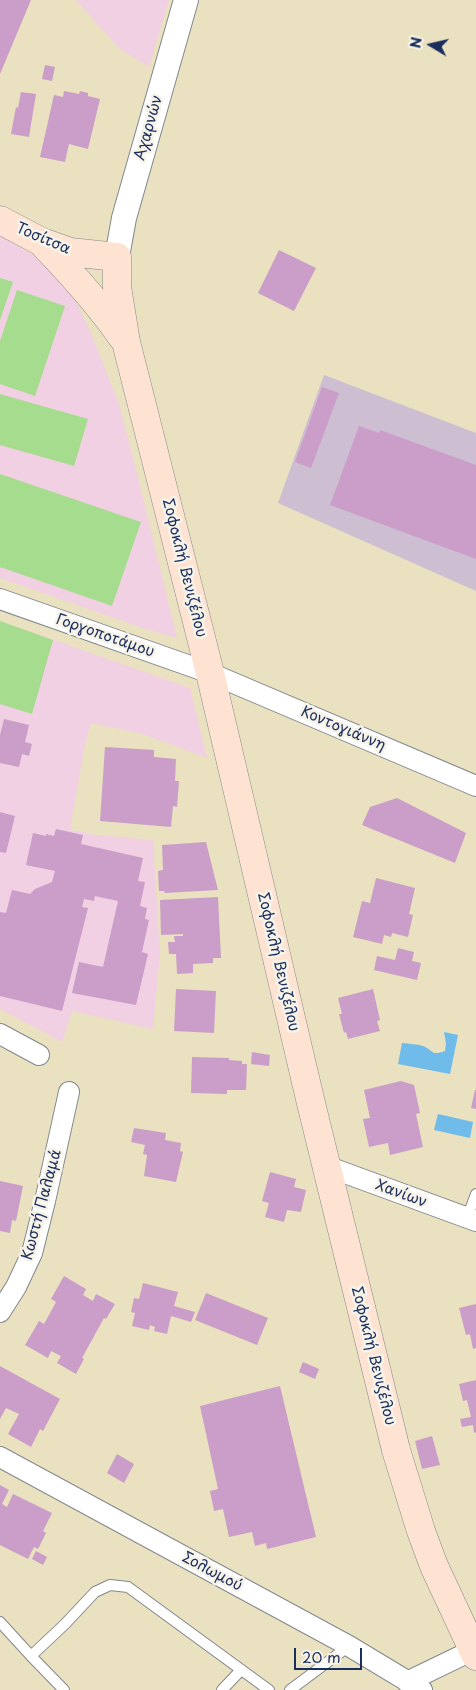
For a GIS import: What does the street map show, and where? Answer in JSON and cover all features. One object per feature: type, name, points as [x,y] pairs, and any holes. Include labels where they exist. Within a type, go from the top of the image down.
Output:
[{"type":"main road","name":"Τοσίτσα","points":[[0,220],[42,242],[70,252],[117,257]]},
{"type":"main road","points":[[42,242],[100,306],[126,342]]},
{"type":"main road","name":"Σοφοκλή Βενιζέλου","points":[[117,257],[117,287],[126,342],[210,673],[326,1166],[394,1441],[410,1498],[434,1566],[475,1653]]},
{"type":"street","name":"Αχαρνών","points":[[117,257],[124,218],[186,0]]},
{"type":"street","name":"Γοργοποτάμου","points":[[0,599],[210,673]]},
{"type":"street","name":"Κοντογιάννη","points":[[210,673],[476,786]]},
{"type":"street","points":[[0,1034],[39,1055]]},
{"type":"street","name":"Κωστή Παλαμά","points":[[0,1312],[16,1287],[32,1253],[69,1092]]},
{"type":"street","name":"Χανίων","points":[[326,1166],[471,1220]]},
{"type":"street","name":"Σολωμού","points":[[0,1457],[349,1646],[415,1686]]},
{"type":"street","points":[[415,1686],[475,1653]]},
{"type":"lane","points":[[471,1220],[476,1194]]},
{"type":"lane","points":[[31,1656],[95,1592],[110,1585],[128,1587],[268,1690]]},
{"type":"lane","points":[[0,1622],[64,1690]]},
{"type":"lane","points":[[290,1690],[349,1646]]},
{"type":"lane","points":[[222,1690],[241,1670]]},
{"type":"shaded area","points":[[76,0],[169,0],[149,67],[120,49]]},
{"type":"shaded area","points":[[0,236],[34,255],[58,275],[75,300],[91,333],[119,404],[177,638],[0,578]]},
{"type":"shaded area","points":[[324,375],[476,433],[476,591],[278,503]]},
{"type":"shaded area","points":[[0,621],[190,688],[207,758],[143,734],[91,723],[85,744],[70,830],[86,832],[87,834],[153,840],[160,954],[153,1029],[72,1011],[62,1042],[0,1009]]},
{"type":"green space","points":[[0,278],[13,282],[0,320]]},
{"type":"green space","points":[[17,290],[65,306],[35,396],[0,384],[0,341]]},
{"type":"green space","points":[[0,394],[88,419],[74,466],[0,445]]},
{"type":"green space","points":[[0,474],[141,522],[112,606],[0,567]]},
{"type":"green space","points":[[0,621],[53,640],[32,714],[0,704]]},
{"type":"water","points":[[444,1032],[458,1035],[450,1074],[398,1064],[402,1043],[423,1046],[435,1053],[445,1051]]},
{"type":"water","points":[[438,1114],[473,1122],[470,1138],[434,1130]]},
{"type":"building","points":[[0,0],[31,0],[0,74]]},
{"type":"building","points":[[45,65],[55,67],[52,81],[42,79]]},
{"type":"building","points":[[64,91],[79,94],[80,91],[88,93],[88,96],[100,99],[88,149],[69,144],[65,162],[40,157],[54,95],[63,97]]},
{"type":"building","points":[[21,92],[36,94],[29,137],[11,134]]},
{"type":"building","points":[[279,250],[316,268],[294,311],[258,293]]},
{"type":"building","points":[[322,387],[339,393],[311,468],[295,462]]},
{"type":"building","points":[[359,426],[379,433],[380,430],[476,465],[476,559],[330,505]]},
{"type":"building","points":[[4,719],[29,725],[25,742],[32,744],[29,756],[22,754],[19,767],[0,763],[0,735]]},
{"type":"building","points":[[105,747],[154,750],[154,757],[176,759],[175,781],[179,781],[177,807],[173,806],[171,827],[100,821]]},
{"type":"building","points":[[397,798],[466,833],[455,863],[362,825],[370,807]]},
{"type":"building","points":[[0,812],[15,816],[6,853],[0,852]]},
{"type":"building","points":[[56,829],[83,835],[81,844],[143,858],[138,881],[145,882],[140,906],[147,908],[145,919],[149,920],[142,952],[148,954],[136,1005],[72,993],[79,962],[103,967],[118,901],[95,896],[94,901],[84,899],[82,907],[88,908],[62,1011],[0,996],[0,912],[6,913],[12,890],[30,894],[35,889],[52,882],[55,871],[26,865],[33,833],[54,836]]},
{"type":"building","points":[[206,842],[218,890],[165,893],[164,891],[159,891],[158,871],[163,870],[162,845]]},
{"type":"building","points":[[376,878],[415,888],[409,914],[413,915],[408,937],[392,933],[391,937],[384,935],[382,944],[353,937],[362,901],[370,903]]},
{"type":"building","points":[[218,897],[221,958],[213,958],[213,963],[193,964],[193,973],[177,974],[176,954],[169,954],[168,942],[175,942],[174,936],[183,936],[183,934],[161,935],[160,900]]},
{"type":"building","points":[[398,948],[414,952],[412,961],[421,963],[417,980],[374,970],[377,956],[395,960]]},
{"type":"building","points":[[176,989],[216,991],[214,1033],[174,1031]]},
{"type":"building","points":[[373,989],[380,1020],[377,1021],[380,1031],[348,1039],[346,1032],[344,1033],[339,1014],[342,1014],[338,998]]},
{"type":"building","points":[[252,1052],[270,1055],[269,1066],[251,1064]]},
{"type":"building","points":[[192,1057],[229,1058],[229,1060],[242,1061],[242,1064],[247,1064],[246,1090],[227,1090],[227,1094],[191,1093]]},
{"type":"building","points":[[401,1081],[414,1085],[420,1113],[416,1114],[423,1147],[390,1155],[388,1143],[369,1147],[363,1119],[370,1118],[364,1090]]},
{"type":"building","points":[[476,1090],[476,1109],[471,1108]]},
{"type":"building","points":[[134,1128],[166,1133],[165,1140],[181,1143],[180,1151],[183,1152],[176,1182],[144,1176],[147,1155],[143,1154],[145,1145],[131,1142]]},
{"type":"building","points":[[270,1172],[296,1179],[294,1187],[306,1190],[301,1212],[287,1210],[284,1222],[265,1217],[269,1203],[262,1201]]},
{"type":"building","points":[[0,1181],[23,1186],[16,1221],[12,1220],[10,1233],[0,1231]]},
{"type":"building","points":[[64,1276],[86,1289],[83,1295],[93,1301],[96,1294],[115,1304],[106,1319],[104,1318],[82,1358],[84,1359],[76,1374],[57,1363],[61,1356],[51,1351],[48,1358],[25,1345],[39,1321],[44,1324],[56,1302],[51,1299]]},
{"type":"building","points":[[143,1283],[178,1292],[174,1306],[195,1312],[191,1322],[171,1316],[167,1334],[154,1331],[155,1327],[150,1325],[149,1330],[132,1326],[135,1313],[131,1312],[134,1298],[139,1299]]},
{"type":"building","points":[[206,1293],[268,1318],[257,1345],[195,1320]]},
{"type":"building","points":[[476,1304],[476,1348],[473,1349],[470,1334],[466,1335],[459,1308]]},
{"type":"building","points":[[303,1362],[319,1369],[315,1379],[299,1372]]},
{"type":"building","points":[[0,1366],[60,1399],[43,1431],[40,1429],[31,1447],[8,1434],[19,1414],[6,1408],[0,1419]]},
{"type":"building","points":[[476,1380],[476,1432],[474,1433],[473,1425],[462,1427],[460,1419],[471,1417],[467,1400],[463,1401],[459,1384]]},
{"type":"building","points":[[280,1386],[316,1537],[267,1549],[266,1543],[255,1546],[252,1532],[229,1537],[223,1509],[214,1511],[210,1491],[218,1489],[200,1406]]},
{"type":"building","points":[[432,1436],[440,1465],[422,1469],[415,1441]]},
{"type":"building","points":[[117,1454],[134,1464],[124,1483],[107,1473]]},
{"type":"building","points":[[0,1485],[9,1490],[2,1504],[7,1507],[13,1494],[52,1513],[43,1531],[46,1533],[38,1549],[34,1547],[28,1559],[0,1545]]},
{"type":"building","points":[[36,1551],[47,1557],[43,1565],[32,1559]]}]
